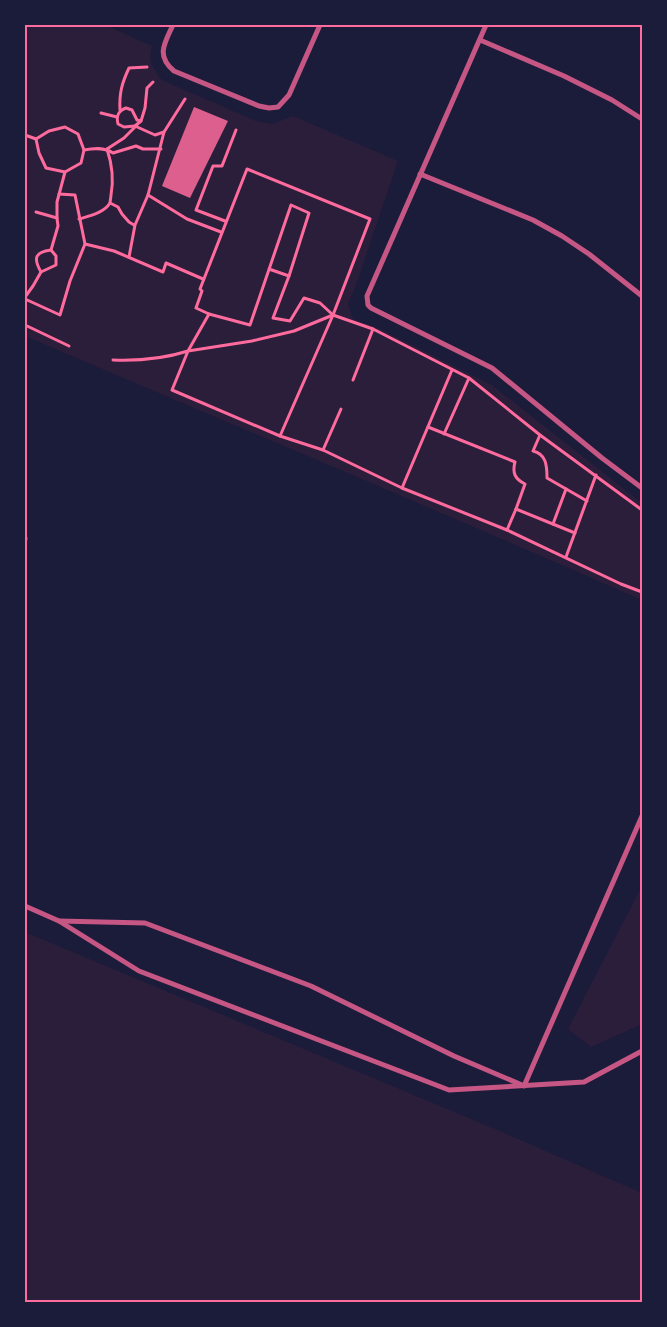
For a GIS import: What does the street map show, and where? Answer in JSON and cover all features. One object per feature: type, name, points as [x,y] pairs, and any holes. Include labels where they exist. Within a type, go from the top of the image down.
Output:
[{"type":"street","points":[[173,25],[164,44],[163,55],[167,65],[174,71],[258,106],[269,108],[278,107],[289,96],[320,25]]},
{"type":"street","points":[[486,25],[367,296],[368,304],[371,308],[492,368],[602,458],[642,488]]},
{"type":"street","points":[[480,40],[564,76],[604,96],[642,119]]},
{"type":"street","points":[[420,174],[533,220],[555,232],[589,254],[642,296]]},
{"type":"street","points":[[524,1086],[642,816]]},
{"type":"street","points":[[25,906],[59,920],[139,971],[448,1090],[584,1082],[642,1051]]},
{"type":"street","points":[[59,920],[145,923],[311,986],[454,1056],[524,1086]]},
{"type":"path","points":[[147,67],[129,68],[119,98],[118,124],[124,127],[135,126],[155,135],[164,132]]},
{"type":"path","points":[[107,149],[124,138],[141,121],[145,108],[147,88],[153,82]]},
{"type":"path","points":[[129,257],[135,225],[148,195],[164,132],[184,99]]},
{"type":"path","points":[[120,110],[126,108],[132,110],[137,120],[141,121]]},
{"type":"path","points":[[102,113],[117,117]]},
{"type":"path","points":[[25,135],[36,139],[65,127],[78,134],[84,150],[81,163],[65,172],[46,168],[39,154],[36,139]]},
{"type":"path","points":[[225,221],[196,210],[213,166],[222,166],[236,130]]},
{"type":"path","points":[[84,150],[91,148],[107,149],[113,152],[136,146],[143,149],[161,149]]},
{"type":"path","points":[[79,219],[103,210],[110,202],[114,182],[107,149]]},
{"type":"path","points":[[280,436],[333,315],[370,219],[247,169],[203,279],[200,289],[202,292],[196,308],[209,314],[250,325],[291,205],[308,213],[289,276],[273,318],[290,321],[304,298],[320,304],[333,315],[373,329],[469,378],[540,435],[642,510]]},
{"type":"path","points":[[60,194],[75,195],[85,244],[70,281],[60,315],[25,298],[41,272],[56,265],[56,256],[52,250],[58,226],[57,202],[65,172]]},
{"type":"path","points":[[148,195],[187,219],[221,232]]},
{"type":"path","points":[[110,202],[118,207],[129,222],[135,225]]},
{"type":"path","points":[[36,212],[57,218]]},
{"type":"path","points":[[85,244],[114,251],[163,272],[166,263],[203,279]]},
{"type":"path","points":[[41,272],[36,264],[38,256],[43,251],[52,250]]},
{"type":"path","points":[[269,270],[289,276]]},
{"type":"path","points":[[209,314],[188,351],[172,390],[280,436],[323,450],[402,488],[507,530],[642,592]]},
{"type":"path","points":[[113,360],[139,361],[252,341],[294,331],[333,315]]},
{"type":"path","points":[[26,325],[69,346]]},
{"type":"path","points":[[353,380],[373,329]]},
{"type":"path","points":[[402,488],[452,370]]},
{"type":"path","points":[[444,434],[469,378]]},
{"type":"path","points":[[323,450],[341,409]]},
{"type":"path","points":[[428,428],[516,462],[514,468],[515,476],[525,484],[507,530]]},
{"type":"path","points":[[540,435],[533,451],[544,456],[547,466],[547,478],[587,501]]},
{"type":"path","points":[[566,557],[596,476]]},
{"type":"path","points":[[553,524],[566,489]]},
{"type":"path","points":[[516,509],[575,533]]},
{"type":"shaded area","points":[[28,25],[105,25],[152,46],[150,56],[152,64],[162,80],[256,121],[272,124],[293,116],[398,161],[348,304],[353,319],[380,329],[492,385],[642,503],[642,600],[25,336],[25,31]]},
{"type":"shaded area","points":[[642,886],[642,1024],[591,1047],[568,1029]]},
{"type":"shaded area","points":[[25,932],[502,1132],[642,1193],[642,1302],[25,1302]]},
{"type":"building","points":[[194,107],[228,121],[190,198],[162,186]]}]
